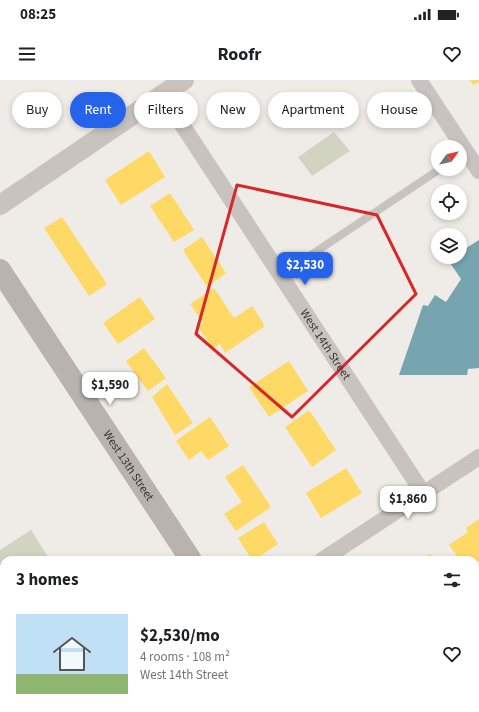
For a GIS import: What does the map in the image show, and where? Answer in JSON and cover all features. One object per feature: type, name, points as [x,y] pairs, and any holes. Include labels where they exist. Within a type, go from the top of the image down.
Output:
[{"type":"main road","name":"West 13th Street","points":[[0,270],[188,556]]},
{"type":"street","points":[[165,92],[184,80]]},
{"type":"street","points":[[419,80],[455,140]]},
{"type":"street","points":[[0,205],[134,113]]},
{"type":"street","name":"West 14th Street","points":[[184,128],[423,494]]},
{"type":"street","points":[[467,158],[479,171]]},
{"type":"street","points":[[328,556],[479,457]]},
{"type":"lane","points":[[280,275],[431,175]]},
{"type":"highlighted area","points":[[237,185],[377,215],[416,294],[292,417],[196,334]]},
{"type":"green space","points":[[334,132],[350,151],[312,176],[298,157]]},
{"type":"green space","points":[[31,530],[47,556],[0,556],[0,550]]},
{"type":"building: Homes","points":[[470,80],[479,80],[479,82],[473,85]]},
{"type":"building: Homes","points":[[149,151],[165,177],[121,205],[105,180]]},
{"type":"building: Homes","points":[[170,193],[194,230],[174,242],[150,206]]},
{"type":"building: Homes","points":[[62,217],[107,284],[89,296],[44,228]]},
{"type":"building: Homes","points":[[202,237],[226,273],[207,287],[183,250]]},
{"type":"building: Homes","points":[[214,288],[234,318],[252,306],[265,326],[225,353],[220,344],[213,349],[198,327],[203,323],[190,304]]},
{"type":"building: Homes","points":[[140,297],[155,319],[118,344],[103,323]]},
{"type":"building: Homes","points":[[144,348],[166,378],[148,391],[126,361]]},
{"type":"building: Homes","points":[[289,361],[308,391],[269,417],[249,387]]},
{"type":"building: Homes","points":[[167,384],[193,423],[175,435],[152,397]]},
{"type":"building: Homes","points":[[309,410],[336,450],[312,467],[285,427]]},
{"type":"building: Homes","points":[[210,417],[229,446],[208,460],[201,451],[189,460],[176,441]]},
{"type":"building: Homes","points":[[243,465],[271,507],[236,531],[224,514],[242,502],[225,477]]},
{"type":"building: Homes","points":[[346,468],[362,493],[321,518],[306,493]]},
{"type":"building: Homes","points":[[479,519],[479,556],[457,556],[449,545],[468,532],[466,528]]},
{"type":"building: Homes","points":[[264,522],[278,544],[260,556],[249,556],[238,538]]},
{"type":"building: Public","points":[[479,240],[479,368],[468,369],[467,375],[399,375],[423,305],[428,306],[435,295],[446,302],[461,279],[451,264],[467,264],[467,248]]}]
